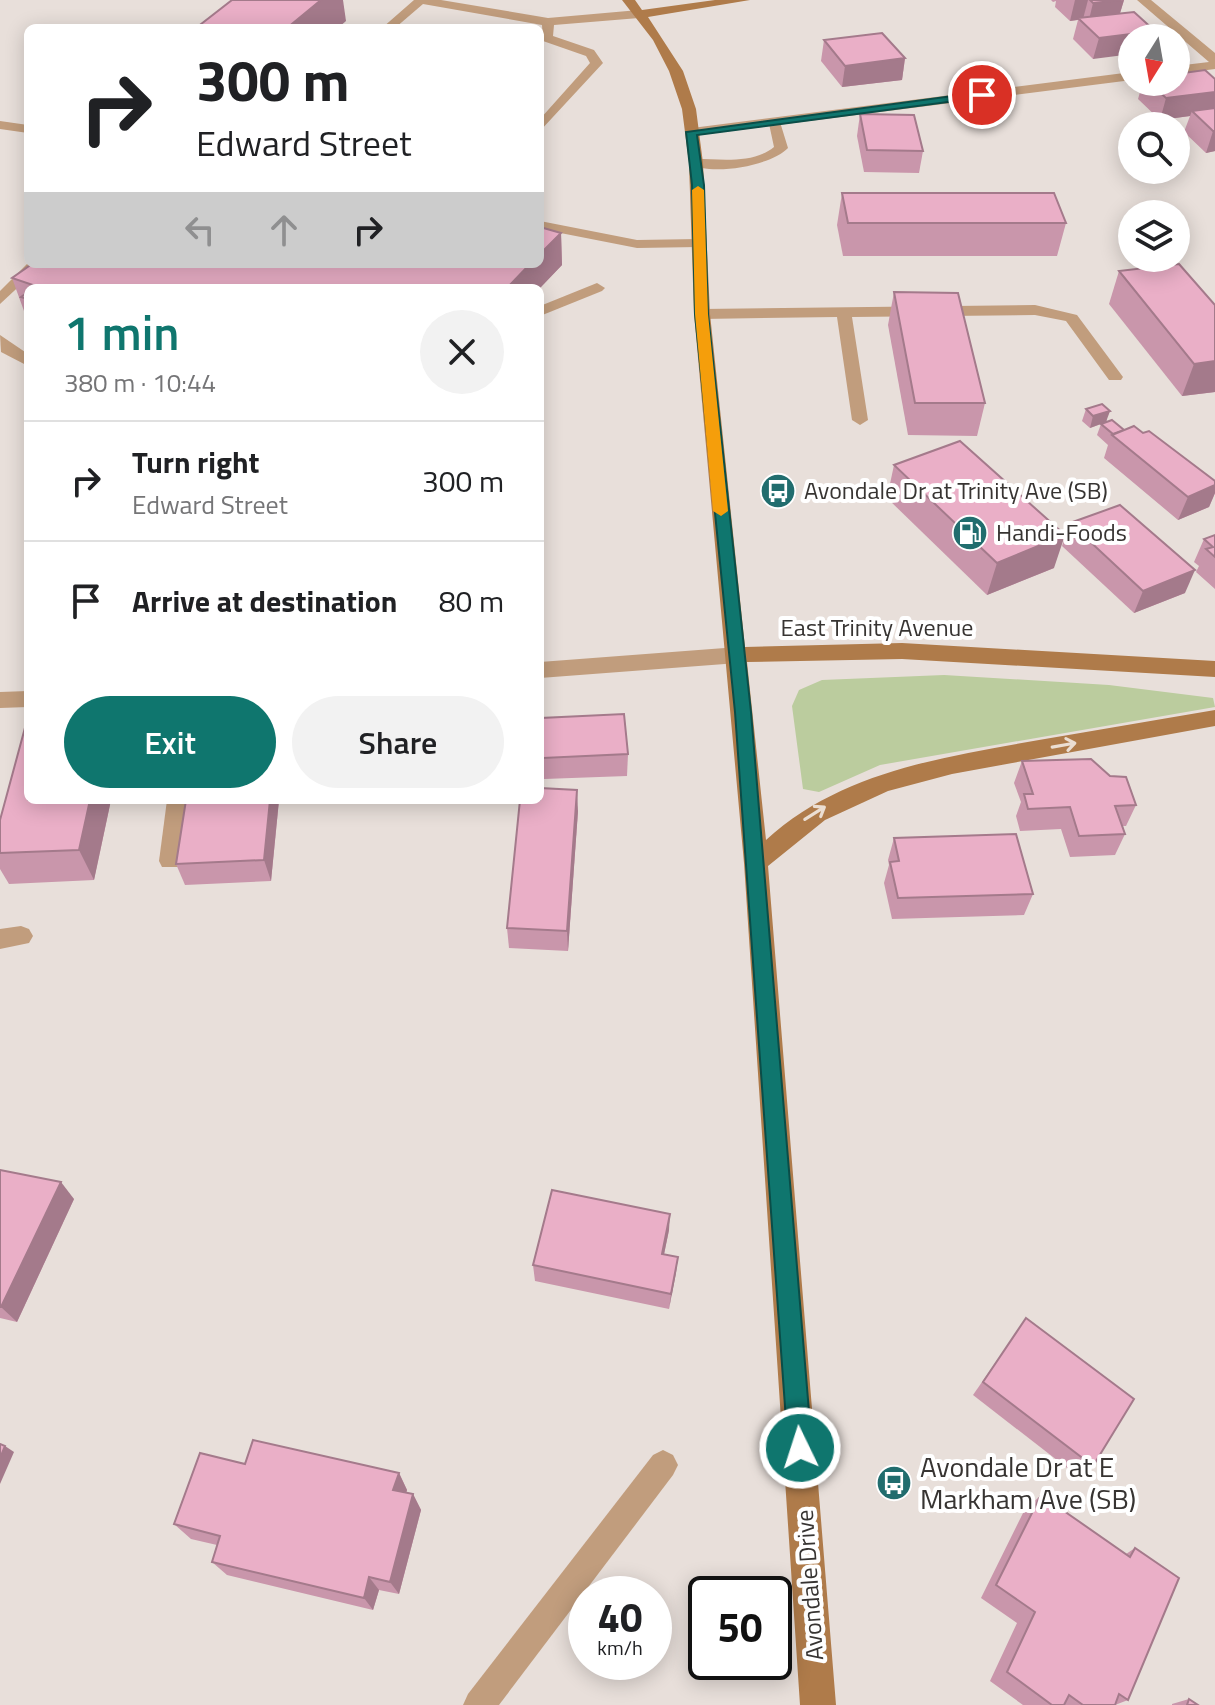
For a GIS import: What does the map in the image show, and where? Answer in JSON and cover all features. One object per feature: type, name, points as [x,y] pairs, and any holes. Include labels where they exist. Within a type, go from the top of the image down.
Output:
[{"type":"main road","name":"Avondale Drive","points":[[628,0],[659,39],[676,71],[689,109],[696,163],[702,314],[738,655],[756,863],[818,1705]]},
{"type":"main road","points":[[639,14],[744,0]]},
{"type":"main road","name":"East Trinity Avenue","points":[[738,655],[902,651],[1215,669]]},
{"type":"main road","points":[[756,863],[780,838],[827,806],[906,774],[1215,718]]},
{"type":"street","points":[[1143,0],[1215,62]]},
{"type":"street","points":[[1190,67],[1215,62]]},
{"type":"street","points":[[692,132],[1118,78]]},
{"type":"street","points":[[0,125],[24,128]]},
{"type":"street","name":"East Trinity Avenue","points":[[544,670],[738,655]]},
{"type":"street","points":[[1,705],[24,700]]},
{"type":"lane","points":[[393,24],[421,0],[548,22],[639,14]]},
{"type":"lane","points":[[544,36],[548,22]]},
{"type":"lane","points":[[544,40],[590,53],[597,63],[544,123]]},
{"type":"lane","points":[[696,163],[755,162],[774,155],[781,148],[773,122]]},
{"type":"lane","points":[[544,226],[637,244],[698,243]]},
{"type":"lane","points":[[0,299],[32,268]]},
{"type":"lane","points":[[544,309],[597,288]]},
{"type":"lane","points":[[702,314],[1035,310],[1071,318],[1115,377]]},
{"type":"lane","points":[[844,314],[860,420]]},
{"type":"lane","points":[[0,340],[7,349],[24,359]]},
{"type":"lane","points":[[170,861],[177,804]]},
{"type":"lane","points":[[479,1705],[663,1465]]},
{"type":"green space","points":[[944,675],[1109,685],[1213,698],[1215,707],[880,765],[819,792],[803,789],[792,706],[799,690],[822,680]]},
{"type":"building","points":[[232,0],[321,0],[292,24],[201,24]]},
{"type":"building","points":[[1090,0],[1121,0],[1093,3]]},
{"type":"building","points":[[1134,12],[1147,24],[1118,24],[1118,36],[1099,38],[1078,18]]},
{"type":"building","points":[[882,33],[905,58],[845,66],[824,40]]},
{"type":"building","points":[[1205,70],[1215,79],[1215,92],[1190,95],[1190,72]]},
{"type":"building","points":[[1215,108],[1215,131],[1192,111]]},
{"type":"building","points":[[860,114],[914,115],[923,151],[867,150]]},
{"type":"building","points":[[842,193],[1054,193],[1066,223],[848,223]]},
{"type":"building","points":[[544,228],[561,233],[544,250]]},
{"type":"building","points":[[26,268],[526,268],[511,284],[30,284],[12,278]]},
{"type":"building","points":[[1120,272],[1186,272],[1215,305],[1215,361],[1194,364]]},
{"type":"building","points":[[894,292],[958,293],[985,403],[915,403]]},
{"type":"building","points":[[1102,404],[1110,411],[1093,416],[1086,409]]},
{"type":"building","points":[[1112,420],[1124,430],[1113,434],[1101,424]]},
{"type":"building","points":[[1134,426],[1143,433],[1149,431],[1215,481],[1215,485],[1188,497],[1112,435]]},
{"type":"building","points":[[960,441],[1065,535],[997,563],[894,465]]},
{"type":"building","points":[[1120,505],[1195,570],[1143,591],[1070,523]]},
{"type":"building","points":[[1215,535],[1215,557],[1206,549],[1213,547],[1204,539]]},
{"type":"building","points":[[624,714],[628,754],[544,758],[544,718]]},
{"type":"building","points":[[24,731],[24,804],[89,804],[79,850],[0,853],[0,820]]},
{"type":"building","points":[[1091,759],[1110,776],[1126,777],[1136,805],[1115,806],[1125,834],[1079,836],[1070,807],[1028,809],[1024,794],[1033,794],[1022,761]]},
{"type":"building","points":[[544,788],[577,790],[567,931],[507,928],[520,804],[544,804]]},
{"type":"building","points":[[185,804],[270,804],[264,860],[176,864]]},
{"type":"building","points":[[1016,834],[1033,894],[898,898],[890,862],[899,861],[894,838]]},
{"type":"building","points":[[0,1170],[61,1182],[1,1307],[0,1307]]},
{"type":"building","points":[[552,1190],[670,1214],[662,1254],[678,1257],[671,1294],[533,1265]]},
{"type":"building","points":[[1026,1318],[1134,1399],[1093,1466],[983,1382]]},
{"type":"building","points":[[253,1440],[399,1473],[393,1490],[413,1494],[390,1582],[369,1577],[364,1598],[212,1562],[220,1536],[174,1524],[200,1453],[245,1464]]},
{"type":"building","points":[[1041,1495],[1130,1557],[1135,1548],[1179,1578],[1128,1700],[1119,1694],[1115,1705],[1083,1705],[1069,1695],[1064,1705],[1052,1705],[1007,1672],[1035,1612],[996,1585]]},
{"type":"slow traffic","points":[[698,190],[702,314],[721,511]]},
{"type":"place","name":"Avondale Dr at Trinity Ave (SB)","points":[[778,491]]},
{"type":"place","name":"Handi-Foods","points":[[970,533]]},
{"type":"place","name":"Avondale Dr at E Markham Ave (SB)","points":[[894,1483]]},
{"type":"route","points":[[800,1448],[743,712],[702,314],[698,185],[692,132],[982,95]]}]
